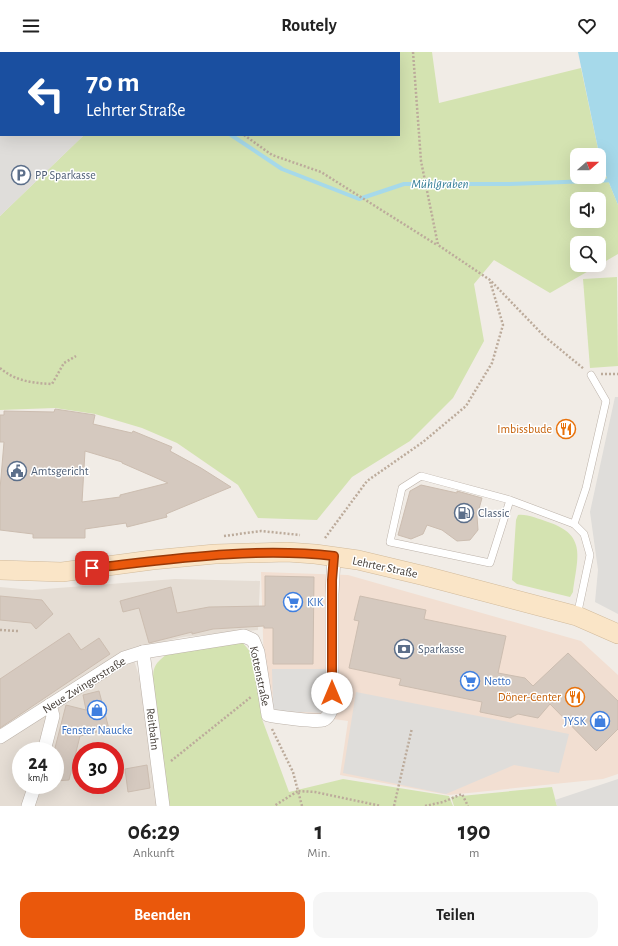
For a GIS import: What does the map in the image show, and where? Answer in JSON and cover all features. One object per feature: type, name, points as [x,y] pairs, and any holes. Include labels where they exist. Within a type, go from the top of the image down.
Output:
[{"type":"main road","name":"Lehrter Straße","points":[[0,570],[62,572],[152,560],[252,552],[297,552],[334,556],[392,567],[577,616],[618,634]]},
{"type":"street","name":"Kottenstraße","points":[[244,636],[253,640],[258,652],[268,715],[276,717],[322,720],[329,716],[332,708],[332,580],[334,556]]},
{"type":"street","name":"Neue Zwingerstraße","points":[[0,737],[124,658],[144,652],[244,636]]},
{"type":"street","name":"Reitbahn","points":[[144,652],[163,806]]},
{"type":"street","points":[[46,742],[53,716],[50,705]]},
{"type":"street","points":[[30,805],[33,794]]},
{"type":"lane","points":[[574,524],[586,488],[606,401],[591,375]]},
{"type":"lane","points":[[510,500],[490,564],[390,542],[402,488],[422,476],[510,500],[574,524],[584,534],[590,555],[577,616]]},
{"type":"path","points":[[413,52],[421,161],[426,193],[438,245]]},
{"type":"path","points":[[245,136],[272,155],[321,172],[438,245],[490,280],[544,336],[591,375],[618,374]]},
{"type":"path","points":[[325,538],[367,481],[423,442],[466,406],[492,363],[503,325],[490,280]]},
{"type":"path","points":[[0,368],[14,377],[27,382],[52,384],[64,363],[76,356]]},
{"type":"path","points":[[0,630],[18,631]]},
{"type":"path","points":[[158,771],[263,688]]},
{"type":"path","points":[[268,715],[274,734],[293,772],[302,805]]},
{"type":"path","points":[[394,806],[412,728]]},
{"type":"path","points":[[274,806],[298,791],[315,792],[381,806]]},
{"type":"path","points":[[425,806],[444,802],[462,794],[468,806]]},
{"type":"shaded area","name":"PP Sparkasse","points":[[0,136],[83,136],[0,216]]},
{"type":"shaded area","points":[[615,397],[618,397],[618,614],[595,602],[598,570],[590,512]]},
{"type":"shaded area","points":[[261,572],[348,575],[581,641],[618,675],[618,774],[603,779],[449,795],[340,775],[348,721],[272,711],[264,668]]},
{"type":"shaded area","points":[[175,579],[260,581],[258,630],[183,637],[131,650],[141,683],[157,806],[0,806],[0,587],[32,590]]},
{"type":"shaded area","points":[[272,669],[325,669],[326,708],[324,713],[273,711]]},
{"type":"shaded area","points":[[356,692],[569,734],[559,773],[514,765],[446,794],[343,773]]},
{"type":"shaded area","points":[[618,779],[618,806],[557,806],[555,800]]},
{"type":"green space","points":[[400,52],[432,52],[439,103],[581,68],[598,148],[570,148],[570,184],[606,184],[606,175],[618,205],[618,254],[606,261],[606,236],[570,236],[570,272],[587,272],[550,293],[494,260],[474,284],[484,341],[453,398],[410,441],[352,477],[317,520],[258,518],[238,485],[177,443],[142,428],[95,414],[55,408],[0,410],[0,216],[83,136],[400,136]]},
{"type":"green space","points":[[617,277],[618,366],[590,368],[583,279]]},
{"type":"green space","points":[[518,515],[526,515],[561,527],[575,541],[577,559],[573,592],[570,597],[517,584],[512,580],[516,520]]},
{"type":"green space","points":[[242,642],[253,655],[262,719],[289,792],[343,779],[449,796],[453,806],[169,806],[153,687],[154,669],[158,662],[166,655]]},
{"type":"green space","points":[[552,787],[557,806],[454,806],[451,797]]},
{"type":"water","points":[[578,52],[618,52],[618,205],[606,175],[606,148],[598,148]]},
{"type":"building","points":[[55,409],[95,415],[93,424],[132,433],[133,431],[172,447],[170,451],[231,487],[166,514],[167,517],[127,527],[126,523],[85,529],[85,538],[33,538],[33,534],[0,530],[0,489],[4,442],[0,442],[0,415],[4,415],[4,411],[54,412]],"holes":[[[85,451],[122,462],[168,483],[120,495],[120,497],[82,502]]]},
{"type":"building","points":[[421,485],[457,493],[457,491],[482,498],[477,516],[478,530],[470,540],[457,541],[442,530],[427,525],[423,534],[411,539],[398,535],[410,491]]},
{"type":"building","points":[[265,576],[314,577],[313,664],[273,664],[273,628],[264,628],[264,626],[213,629],[192,634],[192,632],[149,643],[139,608],[123,612],[120,601],[171,587],[177,613],[209,607],[265,606]]},
{"type":"building","points":[[0,596],[42,600],[53,614],[36,629],[31,623],[0,620]]},
{"type":"building","points":[[360,596],[426,610],[424,619],[506,636],[498,673],[525,678],[533,686],[568,653],[618,701],[618,729],[596,751],[550,704],[538,718],[518,714],[510,718],[480,712],[482,702],[399,685],[401,679],[349,668],[359,621],[354,620]]},
{"type":"building","points":[[69,633],[81,650],[99,638],[110,654],[0,728],[0,679]]},
{"type":"building","points":[[99,691],[109,729],[80,736],[78,742],[72,742],[72,768],[69,780],[64,780],[64,742],[57,742],[66,705],[86,710],[83,695]]},
{"type":"building","points":[[147,765],[150,788],[128,792],[125,769]]},
{"type":"waterway","name":"Mühlgraben","points":[[232,136],[282,169],[359,199],[404,184],[510,184],[618,180]]},
{"type":"place","name":"PP Sparkasse","points":[[21,175]]},
{"type":"place","name":"Imbissbude","points":[[566,429]]},
{"type":"place","name":"Amtsgericht","points":[[17,471]]},
{"type":"place","name":"Classic","points":[[464,513]]},
{"type":"place","name":"KIK","points":[[293,602]]},
{"type":"place","name":"Sparkasse","points":[[404,649]]},
{"type":"place","name":"Netto","points":[[470,681]]},
{"type":"place","name":"Döner-Center","points":[[575,697]]},
{"type":"place","name":"Fenster Naucke","points":[[97,710]]},
{"type":"place","name":"JYSK","points":[[600,721]]},
{"type":"route","points":[[92,568],[152,560],[252,552],[297,552],[334,556],[332,580],[332,693]]}]
